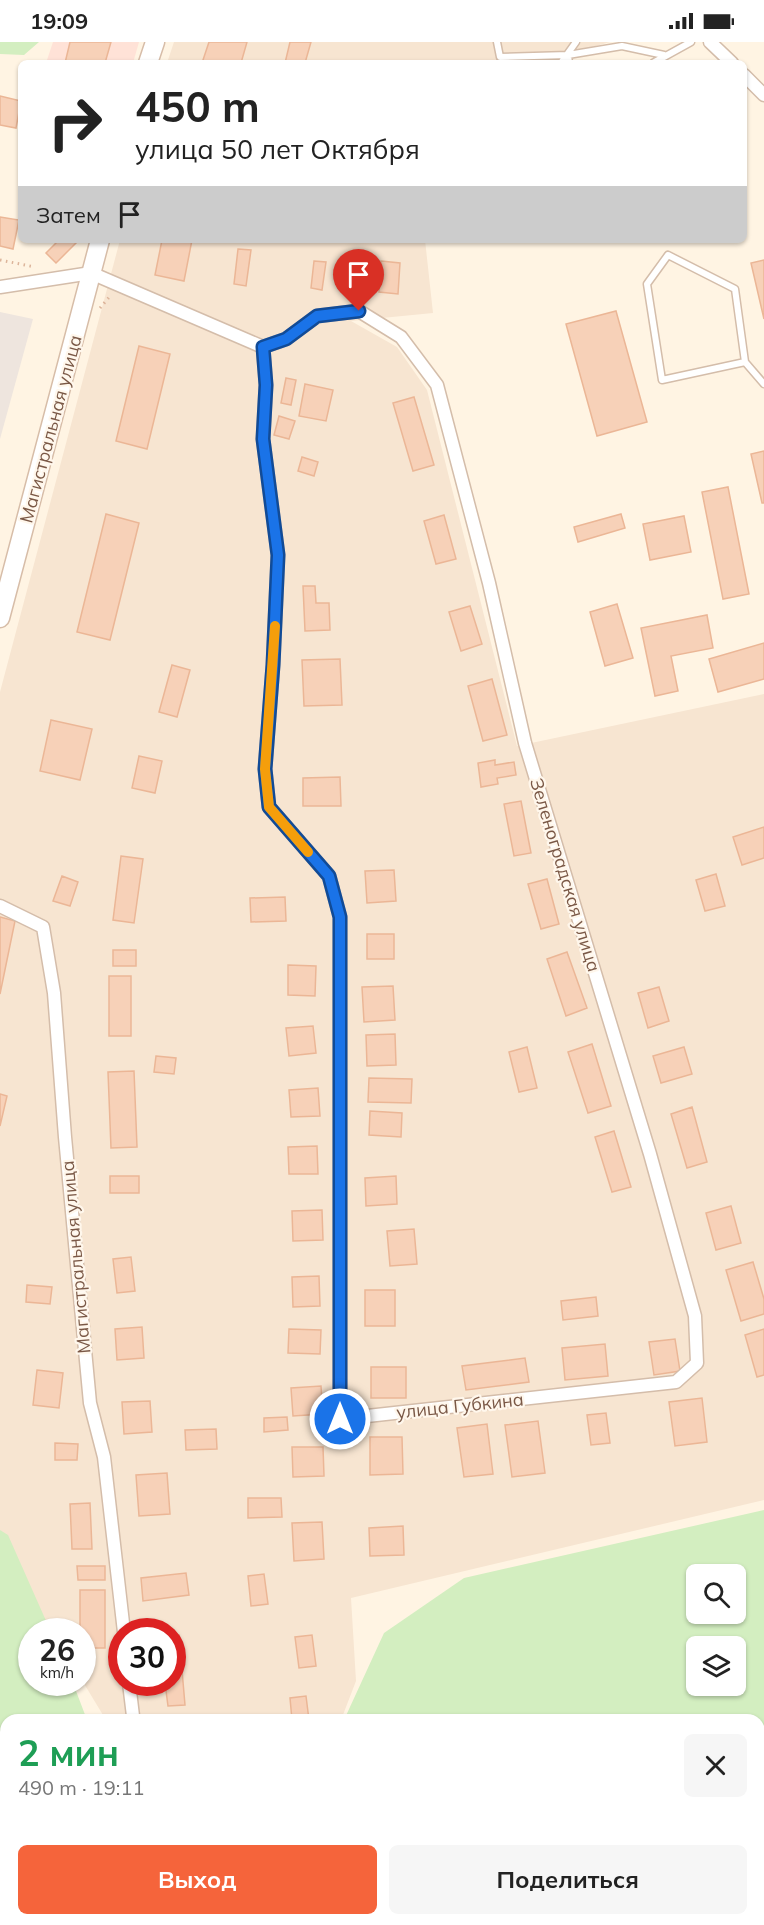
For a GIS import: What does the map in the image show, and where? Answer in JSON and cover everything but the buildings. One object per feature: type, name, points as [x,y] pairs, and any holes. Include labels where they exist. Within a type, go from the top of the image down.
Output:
[{"type":"main road","points":[[149,60],[154,42]]},
{"type":"main road","name":"Магистральная улица","points":[[0,618],[99,243]]},
{"type":"street","points":[[710,42],[729,60]]},
{"type":"street","points":[[747,78],[764,95]]},
{"type":"street","points":[[0,287],[91,273],[263,347]]},
{"type":"street","name":"Зеленоградская улица","points":[[263,347],[286,339],[317,316],[359,311],[401,337],[437,385],[489,583],[525,743],[650,1154],[695,1316],[697,1363]]},
{"type":"street","name":"улица Губкина","points":[[263,347],[266,385],[263,439],[278,555],[265,769],[269,807],[329,876],[340,917],[340,1419],[676,1382],[697,1363]]},
{"type":"street","name":"Магистральная улица","points":[[0,906],[42,927],[54,993],[64,1137],[90,1403],[104,1457],[122,1618]]},
{"type":"street","points":[[131,1696],[133,1714]]},
{"type":"lane","points":[[497,42],[500,57],[568,55],[622,46],[664,55]]},
{"type":"lane","points":[[564,60],[576,42]]},
{"type":"lane","points":[[657,60],[691,42]]},
{"type":"lane","points":[[568,55],[569,60]]},
{"type":"lane","points":[[745,362],[662,380],[647,284],[668,255],[735,289],[745,362],[764,384]]},
{"type":"path","points":[[98,310],[120,286]]},
{"type":"shaded area","points":[[53,42],[139,42],[134,60],[47,60]]},
{"type":"shaded area","points":[[174,42],[610,42],[546,60],[168,60]]},
{"type":"shaded area","points":[[119,243],[425,243],[433,313],[351,321],[397,347],[427,390],[517,746],[764,694],[764,1500],[351,1598],[356,1681],[343,1714],[102,1714],[91,1696],[96,1696],[96,1618],[42,1618],[0,1551],[0,692]]},
{"type":"shaded area","points":[[0,312],[33,319],[0,439]]},
{"type":"green space","points":[[0,42],[39,42],[24,55],[0,54]]},
{"type":"green space","points":[[764,1510],[764,1714],[347,1714],[384,1633],[464,1578]]},
{"type":"green space","points":[[0,1530],[8,1535],[45,1618],[18,1618],[18,1696],[78,1696],[85,1714],[0,1714]]},
{"type":"slow traffic","points":[[275,626],[265,769],[269,807],[308,852]]},
{"type":"route","points":[[340,1419],[340,917],[329,876],[269,807],[265,769],[278,555],[263,439],[266,385],[263,347],[286,339],[317,316],[359,311]]}]
